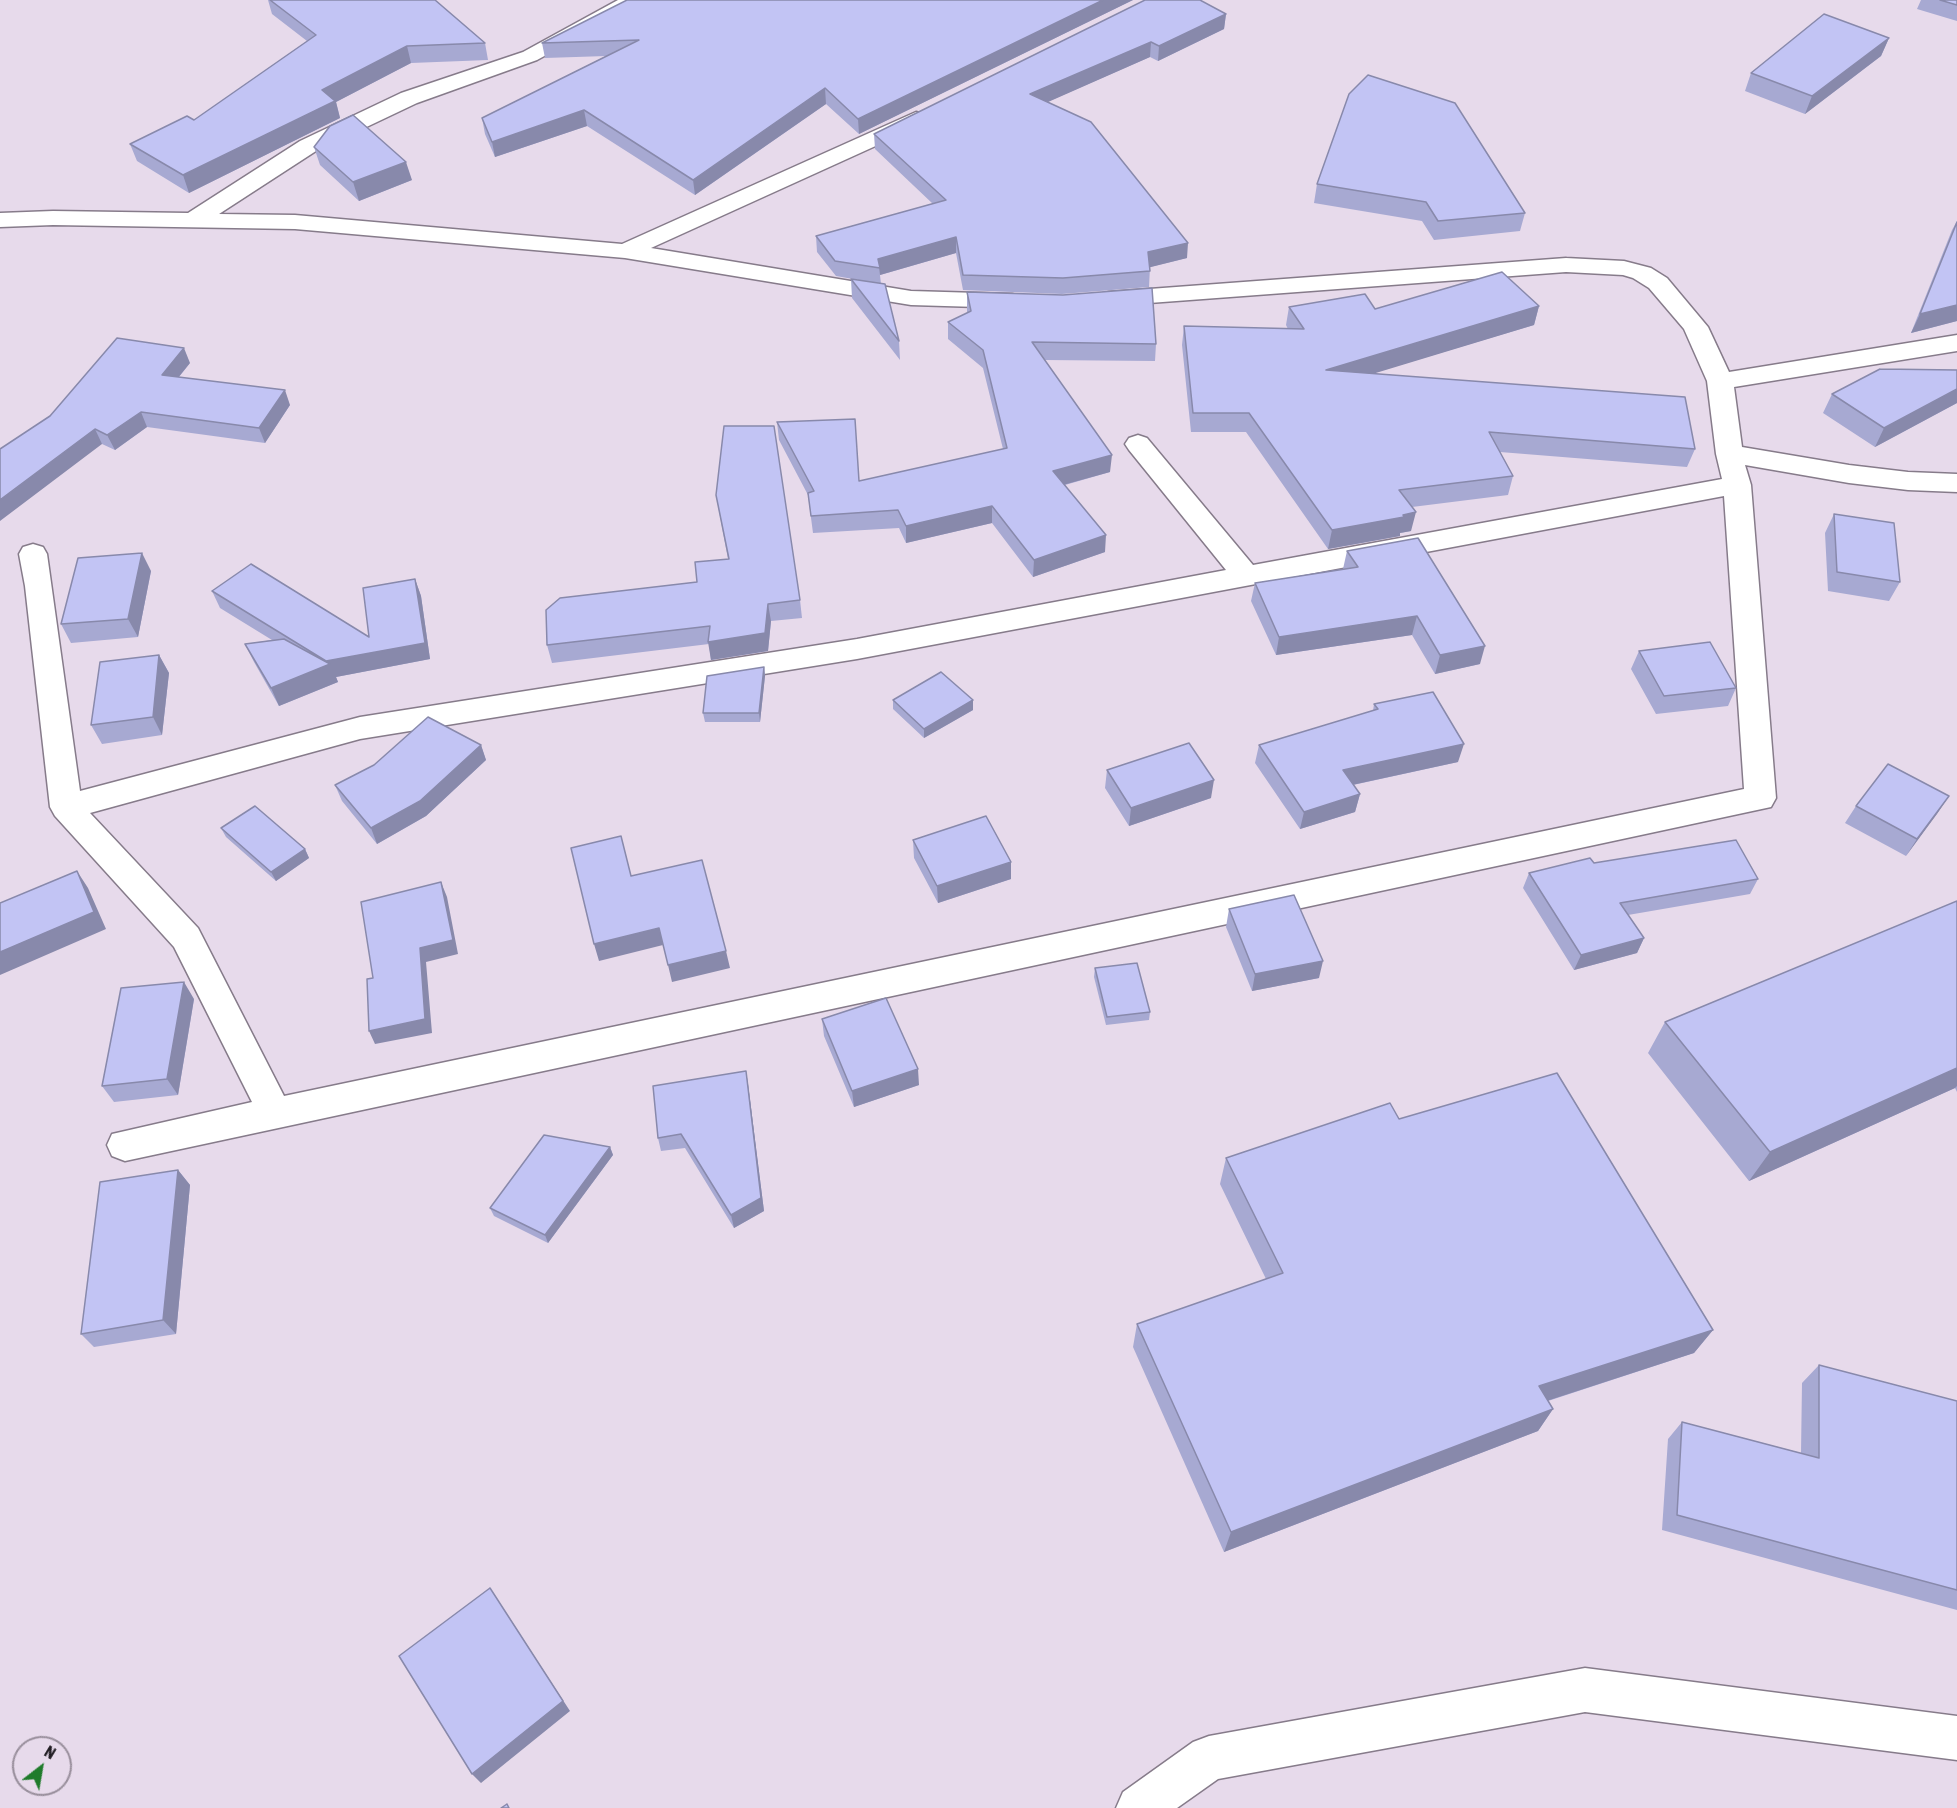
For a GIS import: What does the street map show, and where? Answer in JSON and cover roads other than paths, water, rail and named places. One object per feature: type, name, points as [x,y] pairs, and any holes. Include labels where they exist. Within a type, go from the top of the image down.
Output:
[{"type":"street","points":[[193,220],[308,146],[409,98],[530,56],[633,0]]},
{"type":"street","points":[[625,251],[933,110]]},
{"type":"street","points":[[0,220],[53,218],[295,222],[625,251],[911,297],[1039,302]]},
{"type":"street","points":[[125,1145],[1760,798],[1733,470],[1720,381],[1696,327],[1658,283],[1642,273],[1624,268],[1566,265],[1085,301]]},
{"type":"street","points":[[1720,381],[1957,343]]},
{"type":"street","points":[[1138,444],[1247,577]]},
{"type":"street","points":[[66,807],[360,728],[857,650],[1247,577],[1733,470],[1850,474],[1908,481],[1957,483]]},
{"type":"street","points":[[33,554],[39,586],[66,807],[186,939],[275,1113]]},
{"type":"street","points":[[1139,1808],[1209,1758],[1585,1690],[1957,1738]]}]
